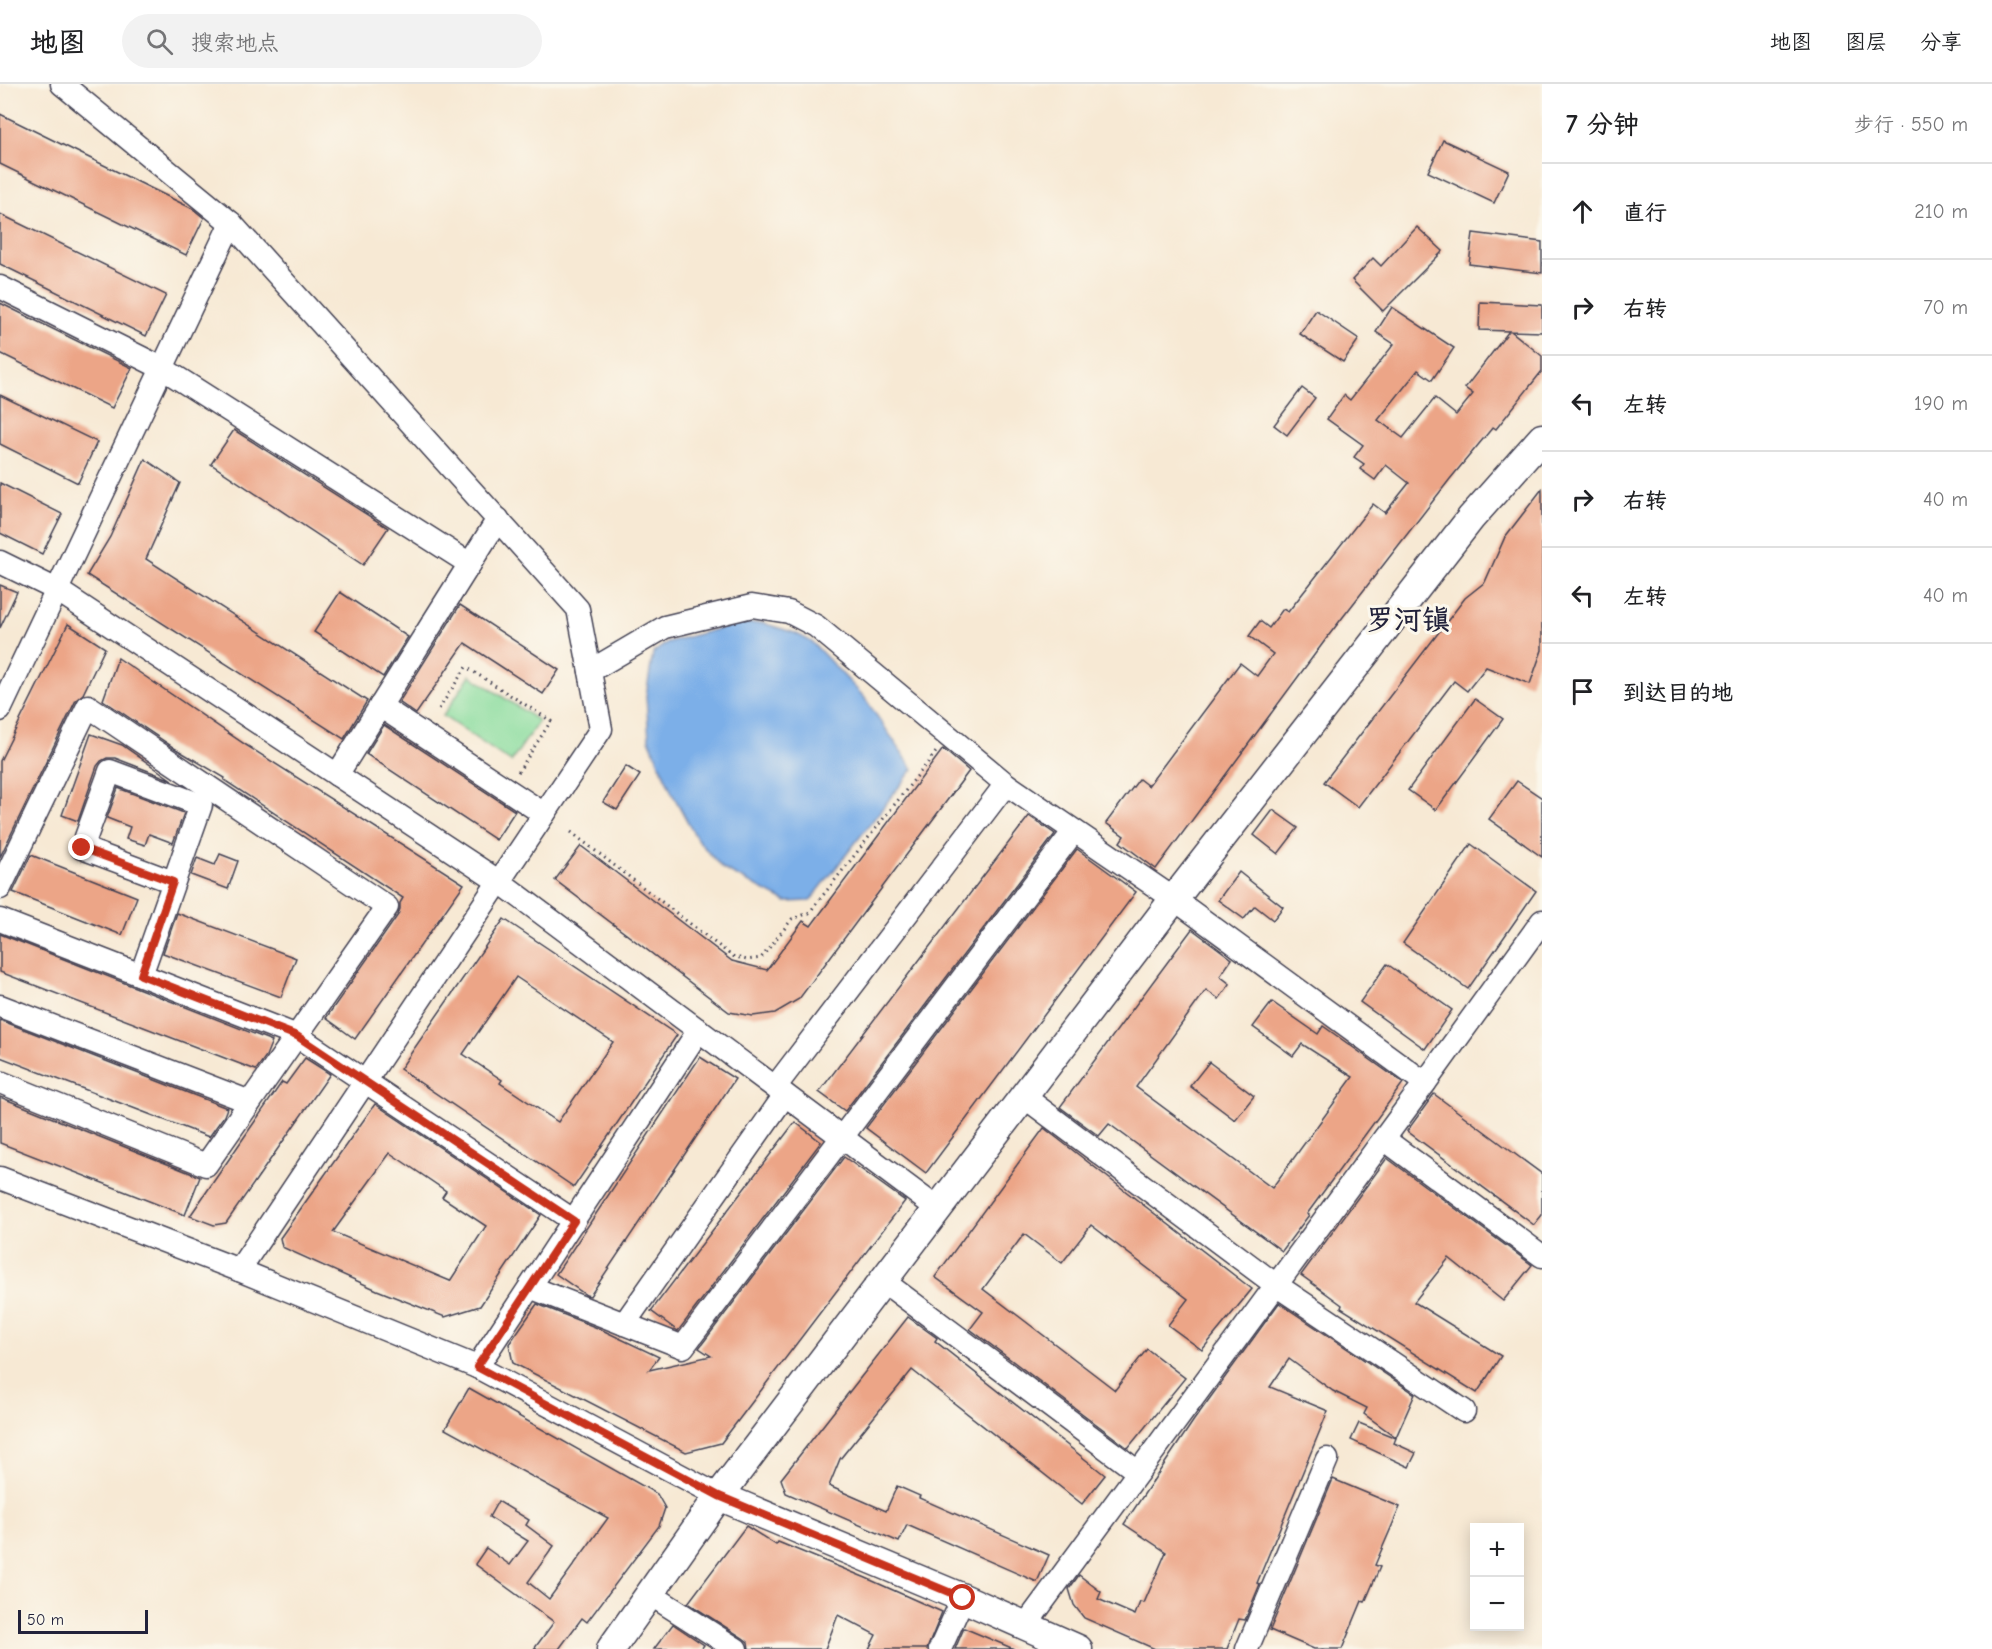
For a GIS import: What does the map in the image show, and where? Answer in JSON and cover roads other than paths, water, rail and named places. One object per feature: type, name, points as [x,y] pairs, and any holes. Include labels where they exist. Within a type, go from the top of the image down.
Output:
[{"type":"main road","points":[[610,1649],[719,1496],[1174,899],[1471,518],[1542,438]]},
{"type":"main road","points":[[719,1496],[963,1598],[1025,1626],[1061,1646]]},
{"type":"street","points":[[62,84],[231,223],[578,609],[601,729],[239,1270]]},
{"type":"street","points":[[0,710],[231,223]]},
{"type":"street","points":[[0,287],[162,368],[470,564]]},
{"type":"street","points":[[337,775],[498,519]]},
{"type":"street","points":[[0,562],[57,590],[499,882],[938,1209]]},
{"type":"street","points":[[590,670],[665,627],[752,606],[789,612],[816,626],[1006,784],[1174,899],[1425,1083]]},
{"type":"street","points":[[0,888],[88,705],[387,907],[206,1165],[0,1082]]},
{"type":"street","points":[[380,706],[544,814]]},
{"type":"street","points":[[141,975],[201,805],[110,771],[82,848],[173,882]]},
{"type":"street","points":[[624,1324],[780,1091],[1006,784]]},
{"type":"street","points":[[530,1287],[682,1347],[1074,831]]},
{"type":"street","points":[[0,920],[297,1036],[574,1221]]},
{"type":"street","points":[[1025,1626],[1542,921]]},
{"type":"street","points":[[0,1006],[250,1102]]},
{"type":"street","points":[[477,1367],[699,1030]]},
{"type":"street","points":[[1023,1096],[1276,1285],[1464,1411]]},
{"type":"street","points":[[1384,1139],[1542,1256]]},
{"type":"street","points":[[0,1178],[239,1270],[477,1367],[719,1496]]},
{"type":"street","points":[[883,1281],[1138,1472]]},
{"type":"street","points":[[1247,1649],[1327,1459]]},
{"type":"street","points":[[650,1594],[736,1649]]},
{"type":"street","points":[[940,1649],[963,1598]]},
{"type":"water","points":[[763,623],[795,633],[812,642],[864,697],[913,769],[810,901],[786,902],[723,869],[697,839],[672,793],[649,739],[646,696],[653,653],[668,642],[737,624]]},
{"type":"district","name":"罗河镇","points":[[1408,619]]}]
